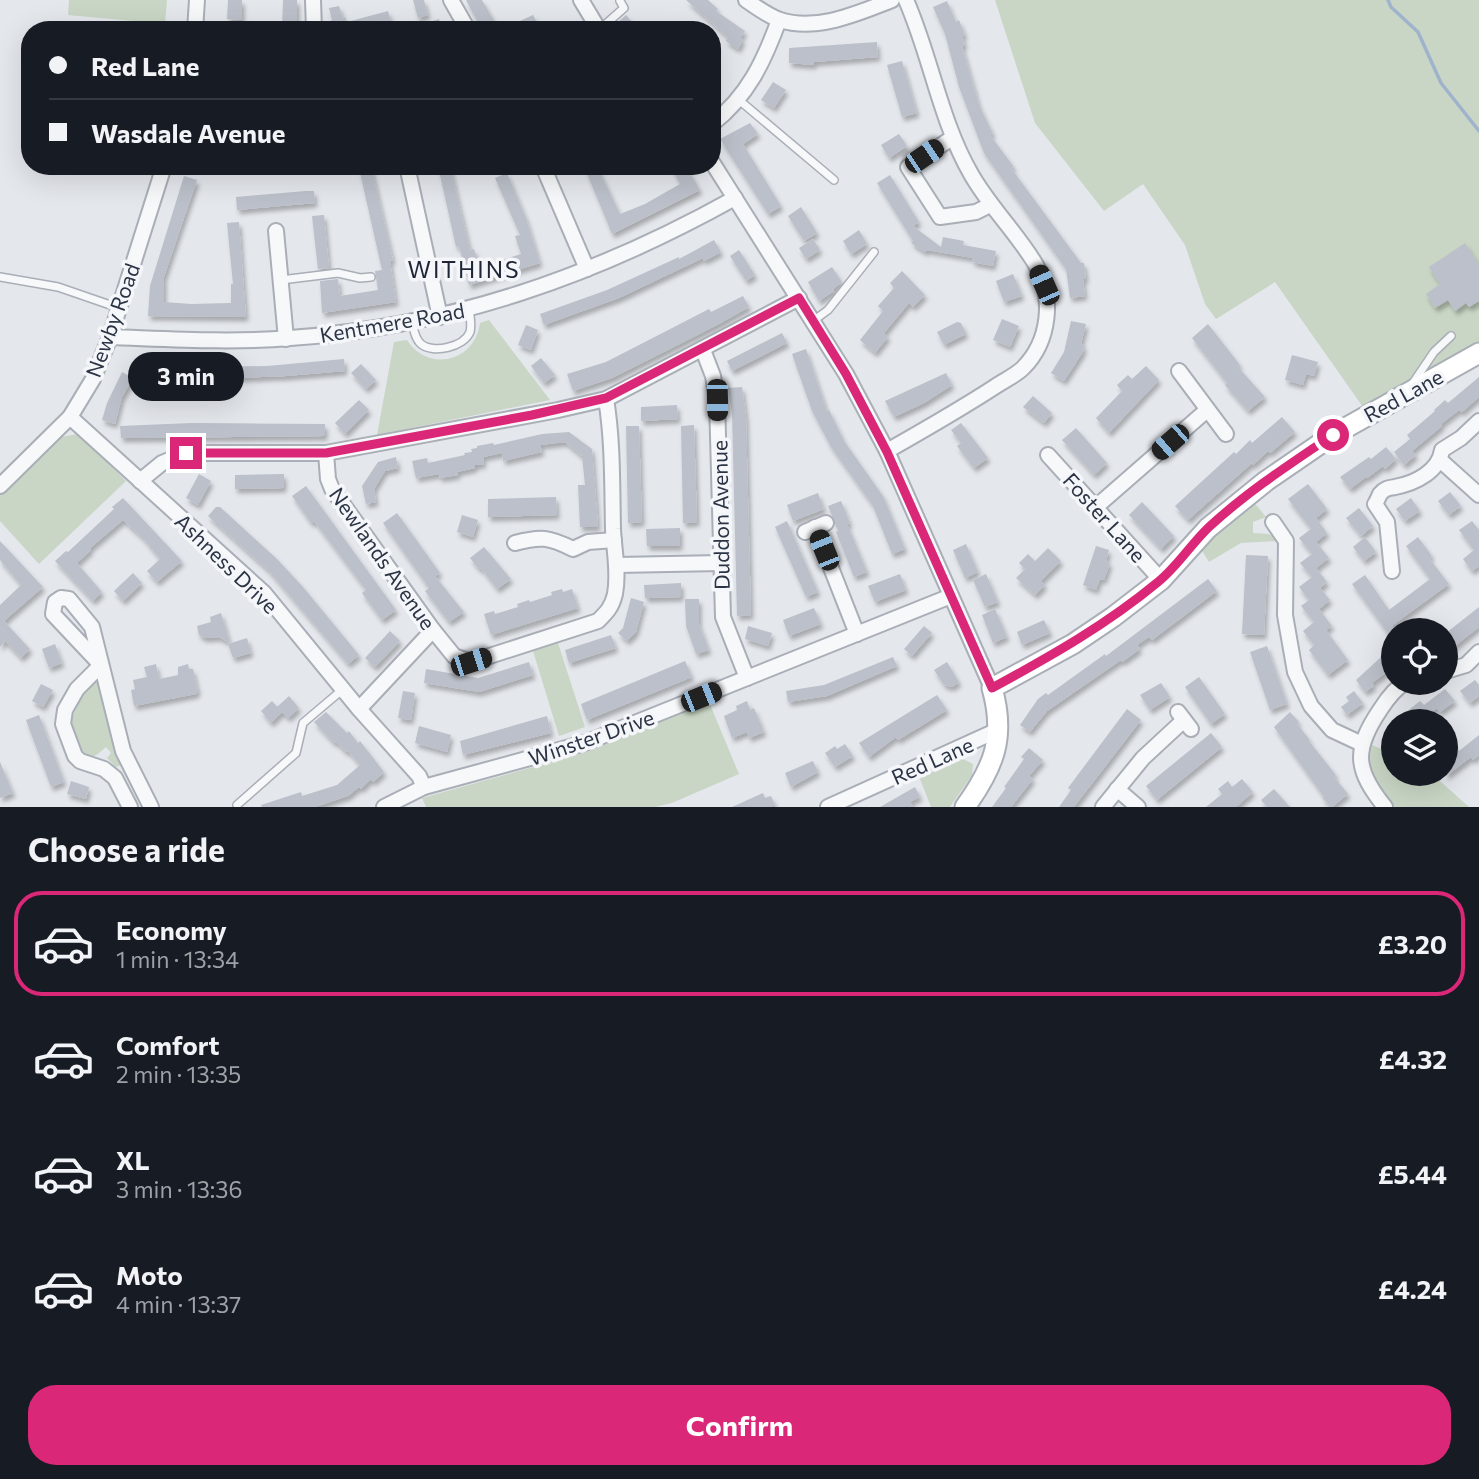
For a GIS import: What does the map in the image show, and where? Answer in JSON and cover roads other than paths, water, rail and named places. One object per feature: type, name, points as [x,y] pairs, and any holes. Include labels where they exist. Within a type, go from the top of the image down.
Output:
[{"type":"street","points":[[196,21],[197,0]]},
{"type":"street","points":[[313,0],[314,21]]},
{"type":"street","points":[[451,0],[463,21]]},
{"type":"street","points":[[581,0],[591,21]]},
{"type":"street","points":[[746,0],[779,20],[825,22],[848,17],[892,0]]},
{"type":"street","points":[[887,452],[1023,368],[1037,348],[1046,325],[1048,303],[1035,264],[990,205],[952,138],[931,66],[906,0]]},
{"type":"street","points":[[721,116],[739,100],[755,78],[779,20]]},
{"type":"street","points":[[952,138],[908,167],[940,217],[975,212],[990,205]]},
{"type":"street","name":"Newby Road","points":[[0,486],[70,417],[93,379],[110,337],[161,175]]},
{"type":"street","points":[[409,175],[440,317]]},
{"type":"street","points":[[546,175],[587,270]]},
{"type":"street","points":[[720,175],[846,374],[887,452],[992,688],[998,710],[998,730],[988,774],[965,807]]},
{"type":"street","name":"Kentmere Road","points":[[110,337],[286,339],[440,317],[587,270],[676,231],[735,198]]},
{"type":"street","points":[[276,230],[286,339]]},
{"type":"street","points":[[140,481],[162,463],[186,453],[326,453],[606,398],[799,298]]},
{"type":"street","name":"Duddon Avenue","points":[[703,350],[713,376],[717,400],[723,617],[747,678]]},
{"type":"street","name":"Red Lane","points":[[992,688],[1073,644],[1161,580],[1208,528],[1236,504],[1333,435],[1479,353]]},
{"type":"street","points":[[1179,371],[1226,434]]},
{"type":"street","name":"Newlands Avenue","points":[[326,453],[328,479],[332,489],[433,630],[454,656],[471,662],[598,621],[610,609],[615,594],[617,565],[610,422],[606,398]]},
{"type":"street","points":[[1097,506],[1207,410]]},
{"type":"street","name":"Ashness Drive","points":[[70,417],[264,593],[342,690],[419,776],[424,787]]},
{"type":"street","points":[[1393,574],[1387,522],[1375,504],[1380,494],[1389,487],[1397,487],[1427,474],[1440,460],[1442,450],[1461,438],[1479,421]]},
{"type":"street","name":"Foster Lane","points":[[1048,455],[1097,506],[1161,580]]},
{"type":"street","points":[[1440,460],[1479,495]]},
{"type":"street","points":[[1273,522],[1286,541],[1285,615],[1295,672],[1311,706],[1332,730],[1362,744]]},
{"type":"street","points":[[815,527],[858,634]]},
{"type":"street","points":[[513,543],[543,537],[573,549]]},
{"type":"street","points":[[573,549],[588,542],[614,540]]},
{"type":"street","points":[[573,549],[574,566]]},
{"type":"street","points":[[617,565],[721,563]]},
{"type":"street","name":"Winster Drive","points":[[384,807],[424,787],[585,743],[951,596]]},
{"type":"street","points":[[359,709],[433,630]]},
{"type":"street","points":[[1458,667],[1466,665],[1479,652]]},
{"type":"street","points":[[130,807],[116,778],[99,762],[86,764],[75,756],[63,724],[63,717],[77,689],[101,665],[123,751],[151,807]]},
{"type":"street","points":[[1385,807],[1369,787],[1362,768],[1362,744],[1373,720],[1391,695]]},
{"type":"street","points":[[1103,807],[1143,758],[1184,720]]},
{"type":"street","name":"Red Lane","points":[[828,807],[998,730]]},
{"type":"street","points":[[1117,789],[1138,807]]},
{"type":"lane","points":[[604,21],[624,8],[620,1]]},
{"type":"lane","points":[[739,100],[834,180]]},
{"type":"lane","points":[[813,321],[828,310],[874,252]]},
{"type":"lane","points":[[281,280],[338,272],[360,278],[371,277]]},
{"type":"lane","points":[[0,277],[58,287],[119,308]]},
{"type":"lane","points":[[412,323],[417,340],[424,346],[434,349],[456,344],[465,341],[471,330],[469,309]]},
{"type":"lane","points":[[1407,392],[1434,352],[1451,336]]},
{"type":"lane","points":[[237,804],[296,752],[303,723],[342,690]]},
{"type":"waterway","points":[[1388,0],[1391,7],[1418,32],[1441,83],[1479,131]]},
{"type":"district","name":"WITHINS","points":[[464,269]]}]
